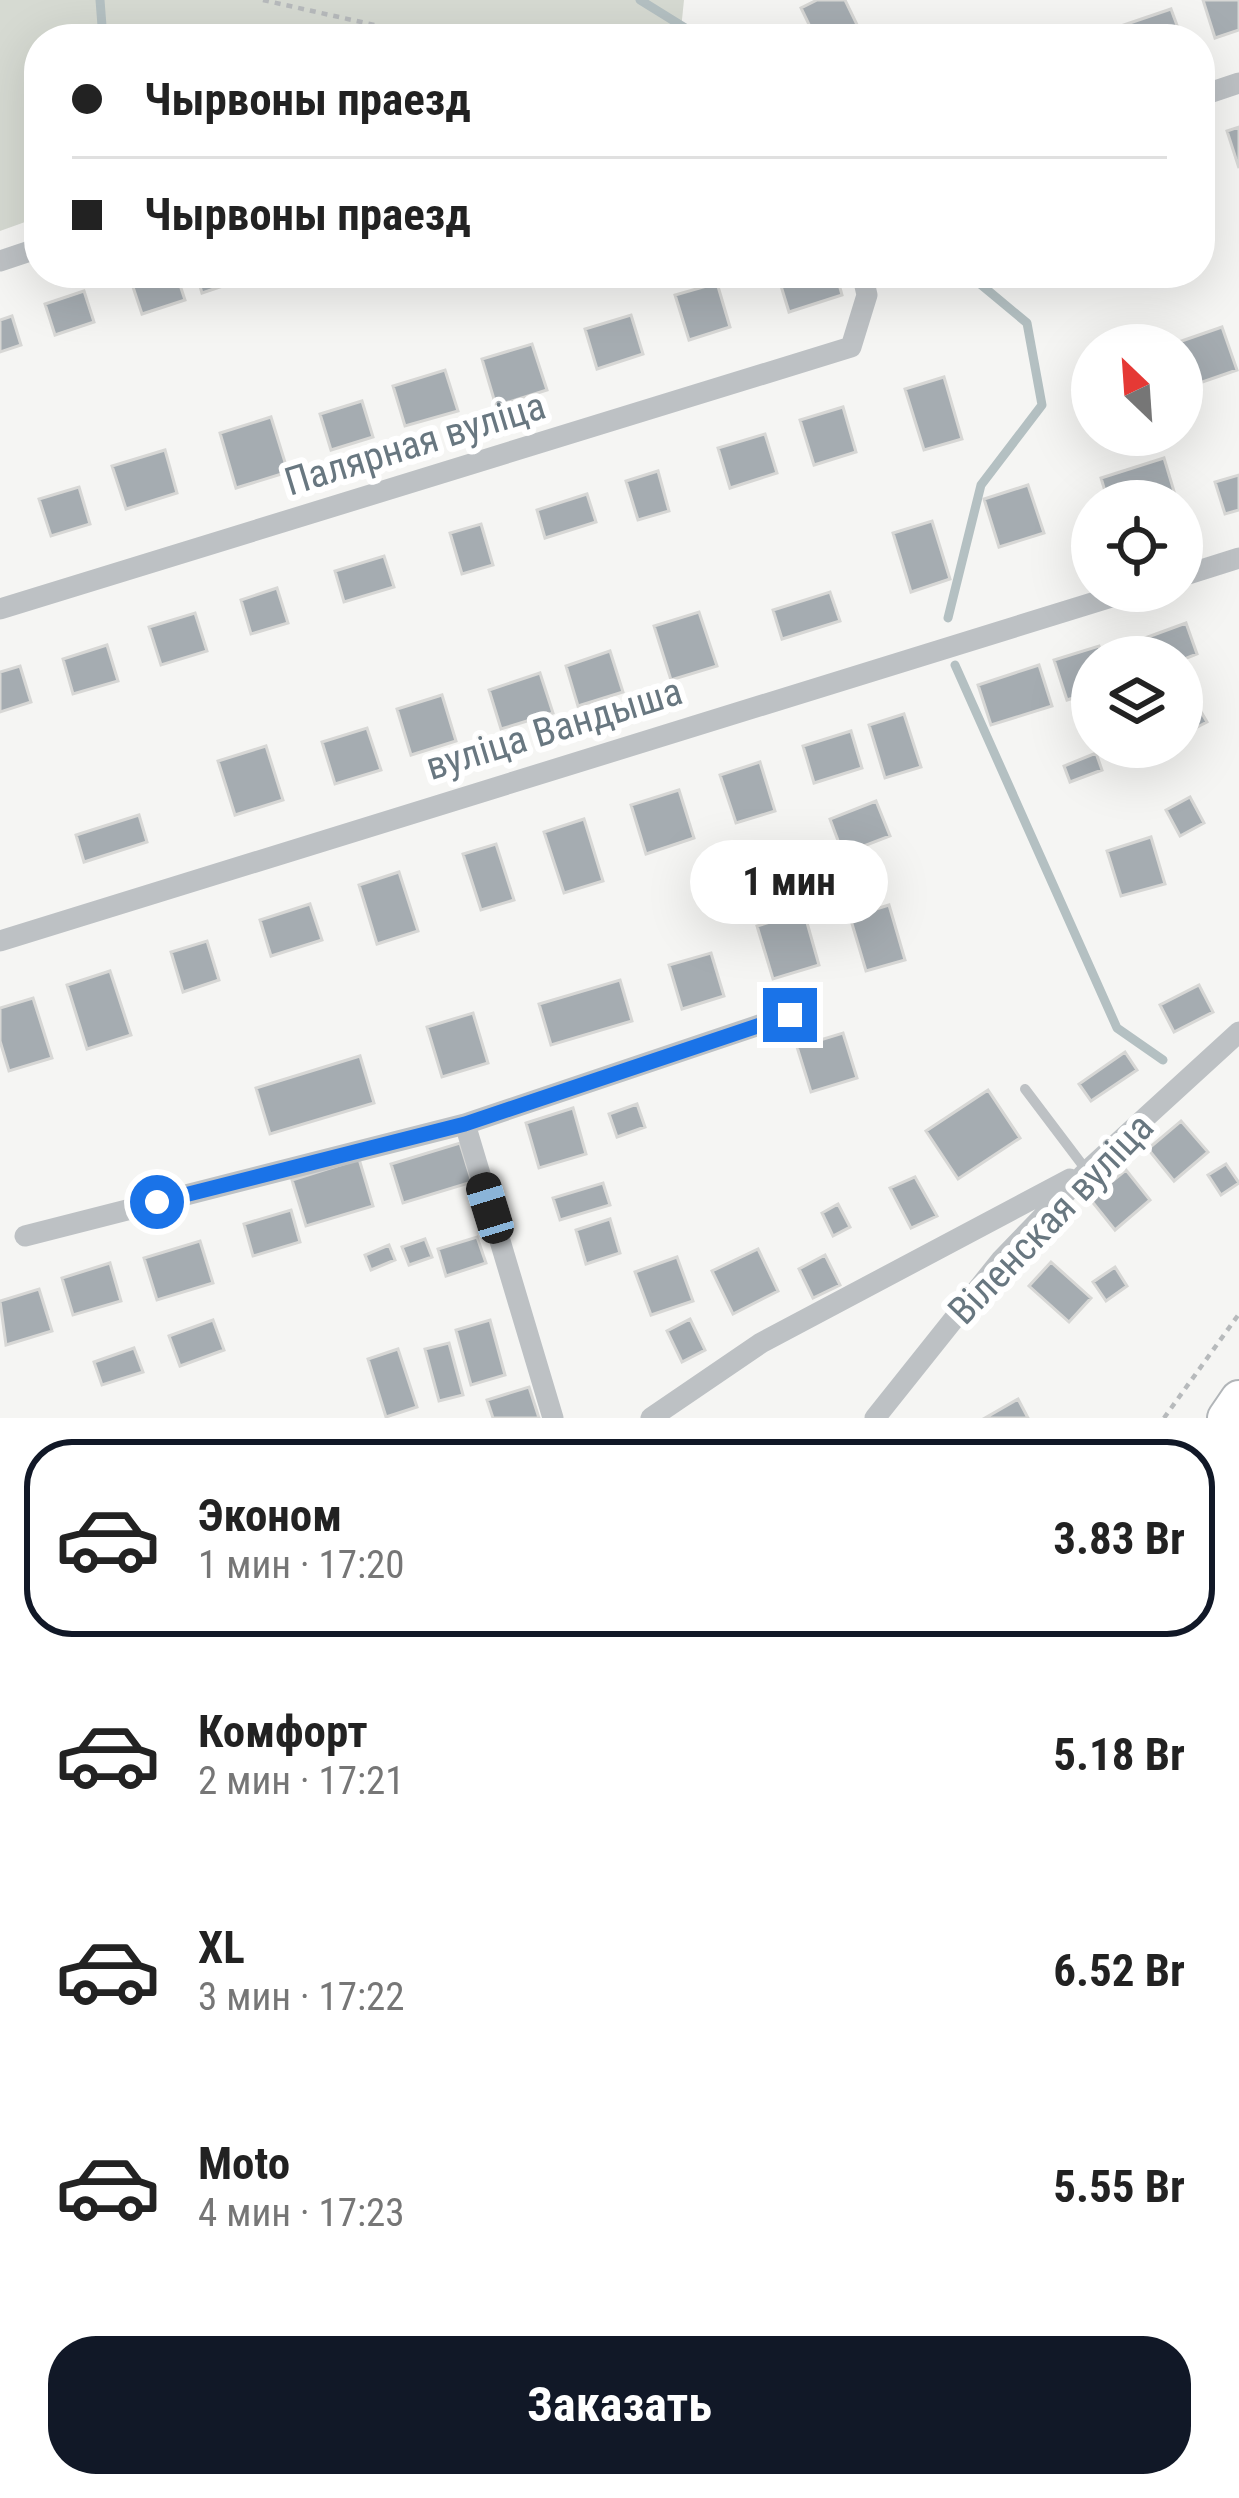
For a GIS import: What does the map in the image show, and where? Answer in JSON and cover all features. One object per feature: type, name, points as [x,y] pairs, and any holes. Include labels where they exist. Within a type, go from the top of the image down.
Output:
[{"type":"main road","points":[[1226,1418],[1239,1399]]},
{"type":"street","name":"Палярная вуліца","points":[[0,609],[851,347],[865,288]]},
{"type":"street","points":[[1203,569],[1239,558]]},
{"type":"street","name":"вуліца Вандыша","points":[[0,941],[1071,610]]},
{"type":"street","points":[[25,1236],[465,1124],[790,1015]]},
{"type":"street","name":"Віленская вуліца","points":[[875,1418],[1001,1260],[1087,1171],[1239,1032]]},
{"type":"street","points":[[465,1124],[553,1418]]},
{"type":"street","points":[[651,1418],[761,1342],[1087,1171]]},
{"type":"street","points":[[974,1227],[993,1238],[1001,1260]]},
{"type":"lane","points":[[1025,1089],[1087,1171]]},
{"type":"path","points":[[262,0],[370,24]]},
{"type":"path","points":[[1164,1418],[1239,1315]]},
{"type":"shaded area","points":[[0,0],[684,0],[682,24],[24,24],[24,222],[0,231]]},
{"type":"building","points":[[817,0],[845,0],[857,24],[809,24],[801,8]]},
{"type":"building","points":[[1203,0],[1239,0],[1239,30],[1215,38],[1215,24],[1211,24]]},
{"type":"building","points":[[1171,9],[1176,24],[1127,24]]},
{"type":"building","points":[[1239,127],[1239,168],[1227,131]]},
{"type":"building","points":[[133,288],[181,288],[185,300],[142,314]]},
{"type":"building","points":[[718,288],[730,327],[689,340],[675,295]]},
{"type":"building","points":[[782,288],[840,288],[842,295],[789,312]]},
{"type":"building","points":[[84,291],[94,322],[55,335],[45,304]]},
{"type":"building","points":[[631,315],[643,354],[597,369],[585,329]]},
{"type":"building","points":[[12,316],[21,345],[0,352],[0,320]]},
{"type":"building","points":[[1222,327],[1237,370],[1203,382],[1203,334]]},
{"type":"building","points":[[532,344],[547,390],[496,406],[482,359]]},
{"type":"building","points":[[445,370],[458,411],[405,426],[393,386]]},
{"type":"building","points":[[944,377],[962,439],[924,450],[905,389]]},
{"type":"building","points":[[362,401],[373,437],[331,450],[320,414]]},
{"type":"building","points":[[843,407],[856,452],[814,465],[800,420]]},
{"type":"building","points":[[271,417],[288,472],[236,488],[220,433]]},
{"type":"building","points":[[765,434],[777,473],[730,488],[718,448]]},
{"type":"building","points":[[165,450],[177,493],[126,509],[112,466]]},
{"type":"building","points":[[1164,458],[1171,480],[1102,480]]},
{"type":"building","points":[[658,471],[669,511],[638,520],[626,481]]},
{"type":"building","points":[[1239,475],[1239,510],[1225,514],[1215,482]]},
{"type":"building","points":[[1028,485],[1044,533],[999,547],[984,499]]},
{"type":"building","points":[[79,487],[90,524],[51,536],[39,499]]},
{"type":"building","points":[[587,494],[596,522],[545,538],[537,510]]},
{"type":"building","points":[[932,521],[950,579],[911,592],[893,533]]},
{"type":"building","points":[[481,524],[493,565],[462,574],[450,533]]},
{"type":"building","points":[[384,556],[394,587],[344,602],[335,571]]},
{"type":"building","points":[[277,588],[288,623],[251,634],[241,600]]},
{"type":"building","points":[[830,592],[840,621],[782,639],[773,610]]},
{"type":"building","points":[[699,612],[717,666],[671,680],[654,626]]},
{"type":"building","points":[[195,613],[207,651],[161,665],[149,627]]},
{"type":"building","points":[[1186,623],[1191,636],[1151,636]]},
{"type":"building","points":[[107,645],[118,681],[73,694],[63,659]]},
{"type":"building","points":[[610,651],[623,692],[578,706],[566,666]]},
{"type":"building","points":[[1071,655],[1071,699],[1067,700],[1054,660]]},
{"type":"building","points":[[1039,665],[1052,706],[991,725],[978,685]]},
{"type":"building","points":[[20,666],[31,702],[0,712],[0,672]]},
{"type":"building","points":[[540,673],[553,713],[501,729],[489,690]]},
{"type":"building","points":[[442,695],[456,741],[411,755],[397,709]]},
{"type":"building","points":[[904,714],[921,767],[885,778],[869,725]]},
{"type":"building","points":[[367,728],[381,770],[335,784],[322,742]]},
{"type":"building","points":[[851,731],[862,768],[814,783],[803,746]]},
{"type":"building","points":[[266,746],[283,800],[235,815],[218,761]]},
{"type":"building","points":[[760,762],[775,811],[736,823],[720,775]]},
{"type":"building","points":[[1071,763],[1071,768],[1102,770],[1070,782],[1064,766]]},
{"type":"building","points":[[679,790],[694,838],[646,854],[631,805]]},
{"type":"building","points":[[1190,797],[1204,823],[1180,836],[1166,810]]},
{"type":"building","points":[[876,801],[890,836],[843,854],[830,819]]},
{"type":"building","points":[[139,815],[147,842],[84,862],[76,835]]},
{"type":"building","points":[[584,819],[603,881],[564,893],[544,832]]},
{"type":"building","points":[[1151,837],[1165,884],[1121,896],[1107,851]]},
{"type":"building","points":[[496,844],[514,900],[481,910],[463,854]]},
{"type":"building","points":[[399,872],[418,931],[377,944],[359,885]]},
{"type":"building","points":[[310,904],[322,940],[271,956],[260,920]]},
{"type":"building","points":[[889,905],[905,960],[866,971],[850,917]]},
{"type":"building","points":[[804,912],[819,965],[773,979],[757,926]]},
{"type":"building","points":[[207,941],[219,980],[183,992],[171,952]]},
{"type":"building","points":[[711,953],[724,996],[682,1009],[669,965]]},
{"type":"building","points":[[110,971],[131,1035],[87,1049],[67,985]]},
{"type":"building","points":[[620,980],[632,1021],[551,1045],[539,1004]]},
{"type":"building","points":[[1199,985],[1213,1012],[1174,1032],[1160,1005]]},
{"type":"building","points":[[33,998],[52,1058],[9,1071],[0,1041],[0,1008]]},
{"type":"building","points":[[473,1013],[488,1063],[442,1077],[427,1027]]},
{"type":"building","points":[[843,1033],[857,1078],[811,1092],[797,1047]]},
{"type":"building","points":[[1125,1052],[1137,1070],[1091,1101],[1079,1084]]},
{"type":"building","points":[[360,1056],[374,1103],[270,1134],[256,1088]]},
{"type":"building","points":[[988,1090],[1020,1138],[958,1179],[926,1131]]},
{"type":"building","points":[[637,1104],[645,1127],[617,1137],[609,1114]]},
{"type":"building","points":[[573,1108],[586,1154],[539,1168],[526,1123]]},
{"type":"building","points":[[1181,1121],[1208,1152],[1174,1181],[1148,1149]]},
{"type":"building","points":[[460,1143],[472,1182],[403,1203],[391,1164]]},
{"type":"building","points":[[359,1159],[373,1206],[306,1226],[292,1180]]},
{"type":"building","points":[[1226,1164],[1239,1183],[1221,1195],[1208,1175]]},
{"type":"building","points":[[1126,1170],[1150,1200],[1115,1230],[1090,1199]]},
{"type":"building","points":[[915,1177],[937,1216],[911,1228],[890,1188]]},
{"type":"building","points":[[603,1183],[610,1205],[560,1220],[553,1198]]},
{"type":"building","points":[[838,1204],[850,1227],[833,1236],[822,1213]]},
{"type":"building","points":[[291,1210],[300,1242],[253,1256],[244,1224]]},
{"type":"building","points":[[610,1219],[620,1253],[586,1264],[576,1230]]},
{"type":"building","points":[[477,1237],[486,1263],[446,1276],[438,1249]]},
{"type":"building","points":[[425,1239],[432,1257],[409,1265],[402,1247]]},
{"type":"building","points":[[200,1241],[213,1283],[157,1300],[144,1258]]},
{"type":"building","points":[[389,1245],[395,1260],[371,1270],[365,1255]]},
{"type":"building","points":[[758,1249],[778,1291],[733,1314],[712,1271]]},
{"type":"building","points":[[825,1255],[840,1285],[813,1298],[799,1269]]},
{"type":"building","points":[[677,1257],[693,1301],[651,1315],[635,1272]]},
{"type":"building","points":[[1051,1262],[1091,1298],[1069,1322],[1029,1286]]},
{"type":"building","points":[[110,1263],[121,1301],[73,1315],[62,1278]]},
{"type":"building","points":[[1115,1267],[1127,1286],[1106,1301],[1093,1282]]},
{"type":"building","points":[[39,1289],[52,1331],[6,1345],[0,1301]]},
{"type":"building","points":[[690,1319],[705,1350],[682,1362],[667,1331]]},
{"type":"building","points":[[213,1320],[224,1350],[180,1366],[169,1336]]},
{"type":"building","points":[[490,1320],[505,1375],[471,1385],[456,1330]]},
{"type":"building","points":[[449,1343],[463,1395],[439,1401],[425,1349]]},
{"type":"building","points":[[134,1348],[143,1372],[102,1385],[94,1362]]},
{"type":"building","points":[[398,1349],[417,1407],[386,1417],[368,1359]]},
{"type":"building","points":[[529,1387],[539,1418],[493,1418],[487,1400]]},
{"type":"building","points":[[1018,1399],[1028,1418],[985,1418]]},
{"type":"waterway","points":[[100,0],[102,24]]},
{"type":"waterway","points":[[640,0],[679,24]]},
{"type":"waterway","points":[[948,618],[981,485],[1042,405],[1027,323],[985,288]]},
{"type":"waterway","points":[[955,665],[1117,1028],[1163,1060]]},
{"type":"route","points":[[157,1202],[465,1124],[790,1015]]}]
